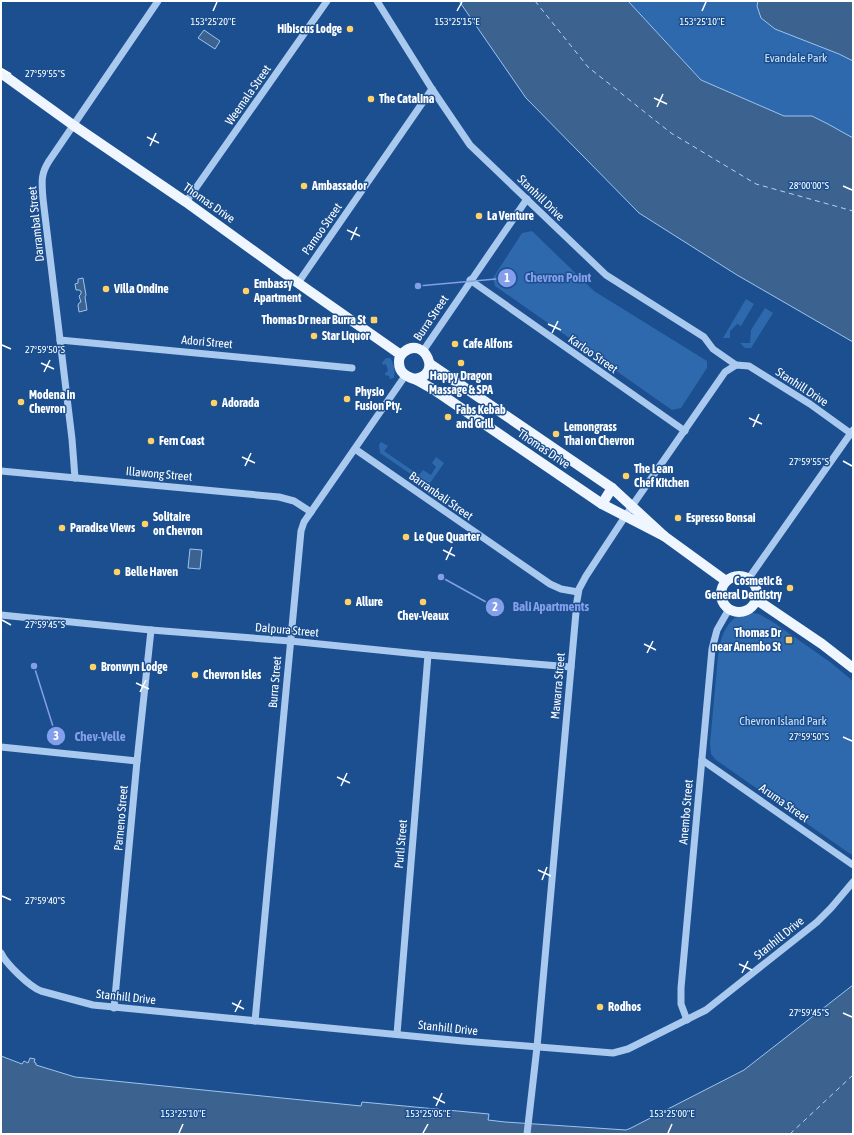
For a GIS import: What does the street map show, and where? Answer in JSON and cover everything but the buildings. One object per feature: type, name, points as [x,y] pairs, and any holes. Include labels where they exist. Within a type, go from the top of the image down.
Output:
[{"type":"main road","name":"Thomas Drive","points":[[1,73],[401,355]]},
{"type":"main road","points":[[423,351],[414,348],[409,349],[401,355],[399,360],[400,369],[409,377],[418,378],[427,373],[430,364]]},
{"type":"main road","name":"Thomas Drive","points":[[423,351],[428,356],[430,364],[612,488],[664,536],[726,581]]},
{"type":"main road","name":"Thomas Drive","points":[[409,377],[433,389],[602,504],[664,536]]},
{"type":"main road","points":[[602,504],[612,488]]},
{"type":"main road","points":[[739,576],[749,578],[755,585],[757,591],[757,600],[751,608],[745,611],[735,612],[729,609],[722,598],[722,589],[726,581],[731,577],[739,576]]},
{"type":"main road","points":[[757,600],[822,644],[853,668]]},
{"type":"street","name":"Darrambal Street","points":[[75,478],[72,439],[42,180],[43,172],[46,165],[158,1]]},
{"type":"street","name":"Weemala Street","points":[[186,202],[327,1]]},
{"type":"street","name":"Stanhill Drive","points":[[377,1],[432,89],[470,146],[606,276],[704,337],[713,349],[736,365],[749,366],[810,404],[852,433]]},
{"type":"street","name":"Parnoo Street","points":[[298,283],[432,89]]},
{"type":"street","name":"Burra Street","points":[[423,351],[470,280],[527,199]]},
{"type":"street","name":"Karloo Street","points":[[470,280],[685,431]]},
{"type":"street","name":"Adori Street","points":[[60,340],[352,368]]},
{"type":"street","name":"Mawarra Street","points":[[527,1134],[537,1047],[578,592],[586,576],[632,506],[725,372],[736,365]]},
{"type":"street","name":"Burra Street","points":[[255,1021],[300,534],[303,525],[311,512],[355,449],[409,377]]},
{"type":"street","points":[[749,578],[852,433]]},
{"type":"street","name":"Barranbali Street","points":[[355,449],[550,584],[565,590],[578,592]]},
{"type":"street","name":"Illawong Street","points":[[1,472],[279,497],[294,501],[311,512]]},
{"type":"street","name":"Anembo Street","points":[[687,1020],[681,1004],[680,995],[713,641],[718,627],[729,609]]},
{"type":"street","name":"Dalpura Street","points":[[1,615],[151,630],[290,641],[428,655],[571,667]]},
{"type":"street","name":"Parneno Street","points":[[114,1008],[151,630]]},
{"type":"street","name":"Purli Street","points":[[397,1034],[428,655]]},
{"type":"street","points":[[1,747],[137,761]]},
{"type":"street","name":"Aruma Street","points":[[702,760],[853,864]]},
{"type":"street","name":"Stanhill Drive","points":[[1,953],[7,962],[32,986],[89,1005],[537,1047],[617,1053],[687,1020],[710,1007],[816,922],[831,908],[853,882]]},
{"type":"green space","name":"Evandale Park","points":[[628,1],[853,1],[853,138],[812,116],[784,116],[701,80]]},
{"type":"green space","points":[[532,231],[594,291],[707,361],[707,368],[681,408],[672,410],[495,286],[493,278],[522,233]]},
{"type":"green space","points":[[746,299],[754,304],[741,326],[737,324],[730,331],[730,338],[723,338]]},
{"type":"green space","points":[[765,308],[773,313],[751,348],[745,348],[740,343],[750,343],[751,330]]},
{"type":"green space","points":[[387,358],[390,358],[394,368],[394,378],[390,379],[389,376],[385,375],[388,371],[386,364],[383,365],[382,363]]},
{"type":"green space","points":[[381,442],[388,446],[384,451],[419,475],[423,470],[431,475],[436,467],[432,463],[436,457],[444,463],[428,486],[380,453],[379,445]]},
{"type":"green space","name":"Chevron Island Park","points":[[748,612],[759,614],[773,622],[830,662],[853,681],[853,855],[716,760],[711,754],[710,744],[718,656],[721,642],[726,628],[730,623],[741,614]]},
{"type":"shaded area","points":[[459,1],[628,1],[701,80],[784,116],[812,116],[853,138],[853,342],[737,275],[639,213],[526,98]]},
{"type":"shaded area","points":[[758,1],[853,1],[853,61],[775,29],[761,18],[757,6]]},
{"type":"shaded area","points":[[204,30],[220,41],[215,49],[198,38]]},
{"type":"shaded area","points":[[83,278],[87,310],[79,312],[78,305],[81,302],[79,296],[81,291],[76,290],[75,284],[78,283],[78,279]]},
{"type":"shaded area","points":[[190,549],[202,550],[200,569],[188,568]]},
{"type":"shaded area","points":[[853,985],[853,1134],[1,1134],[1,1056],[22,1064],[24,1061],[28,1063],[30,1058],[35,1059],[34,1062],[36,1065],[75,1077],[361,1106],[362,1102],[489,1114],[488,1120],[505,1122],[626,1130],[744,1070]]},
{"type":"ferry route","points":[[535,1],[588,67],[671,133],[756,184],[853,211]]},
{"type":"ferry route","points":[[790,1134],[853,1075]]},
{"type":"place","name":"Hibiscus Lodge","points":[[350,29]]},
{"type":"place","name":"The Catalina","points":[[371,99]]},
{"type":"place","name":"Ambassador","points":[[304,186]]},
{"type":"place","name":"La Venture","points":[[479,216]]},
{"type":"place","name":"Chevron Point","points":[[418,286]]},
{"type":"place","name":"Villa Ondine","points":[[106,289]]},
{"type":"place","name":"Embassy Apartment","points":[[246,291]]},
{"type":"place","name":"Thomas Dr near Burra St","points":[[374,320]]},
{"type":"place","name":"Star Liquor","points":[[314,336]]},
{"type":"place","name":"Cafe Alfons","points":[[455,344]]},
{"type":"place","name":"Happy Dragon Massage & SPA","points":[[461,363]]},
{"type":"place","name":"Physio Fusion Pty.","points":[[347,399]]},
{"type":"place","name":"Modena in Chevron","points":[[21,402]]},
{"type":"place","name":"Adorada","points":[[214,403]]},
{"type":"place","name":"Fabs Kebab and Grill","points":[[448,417]]},
{"type":"place","name":"Lemongrass Thai on Chevron","points":[[556,434]]},
{"type":"place","name":"Fern Coast","points":[[151,441]]},
{"type":"place","name":"The Lean Chef Kitchen","points":[[626,476]]},
{"type":"place","name":"Espresso Bonsai","points":[[678,518]]},
{"type":"place","name":"Solitaire on Chevron","points":[[145,524]]},
{"type":"place","name":"Paradise Views","points":[[62,528]]},
{"type":"place","name":"Le Que Quarter","points":[[406,537]]},
{"type":"place","name":"Belle Haven","points":[[117,572]]},
{"type":"place","name":"Bali Apartments","points":[[441,577]]},
{"type":"place","name":"Cosmetic & General Dentistry","points":[[790,588]]},
{"type":"place","name":"Allure","points":[[348,602]]},
{"type":"place","name":"Chev-Veaux","points":[[423,602]]},
{"type":"place","name":"Thomas Dr near Anembo St","points":[[789,640]]},
{"type":"place","name":"Chev-Velle","points":[[34,666]]},
{"type":"place","name":"Bronwyn Lodge","points":[[93,667]]},
{"type":"place","name":"Chevron Isles","points":[[195,675]]},
{"type":"place","name":"Rodhos","points":[[600,1007]]}]
